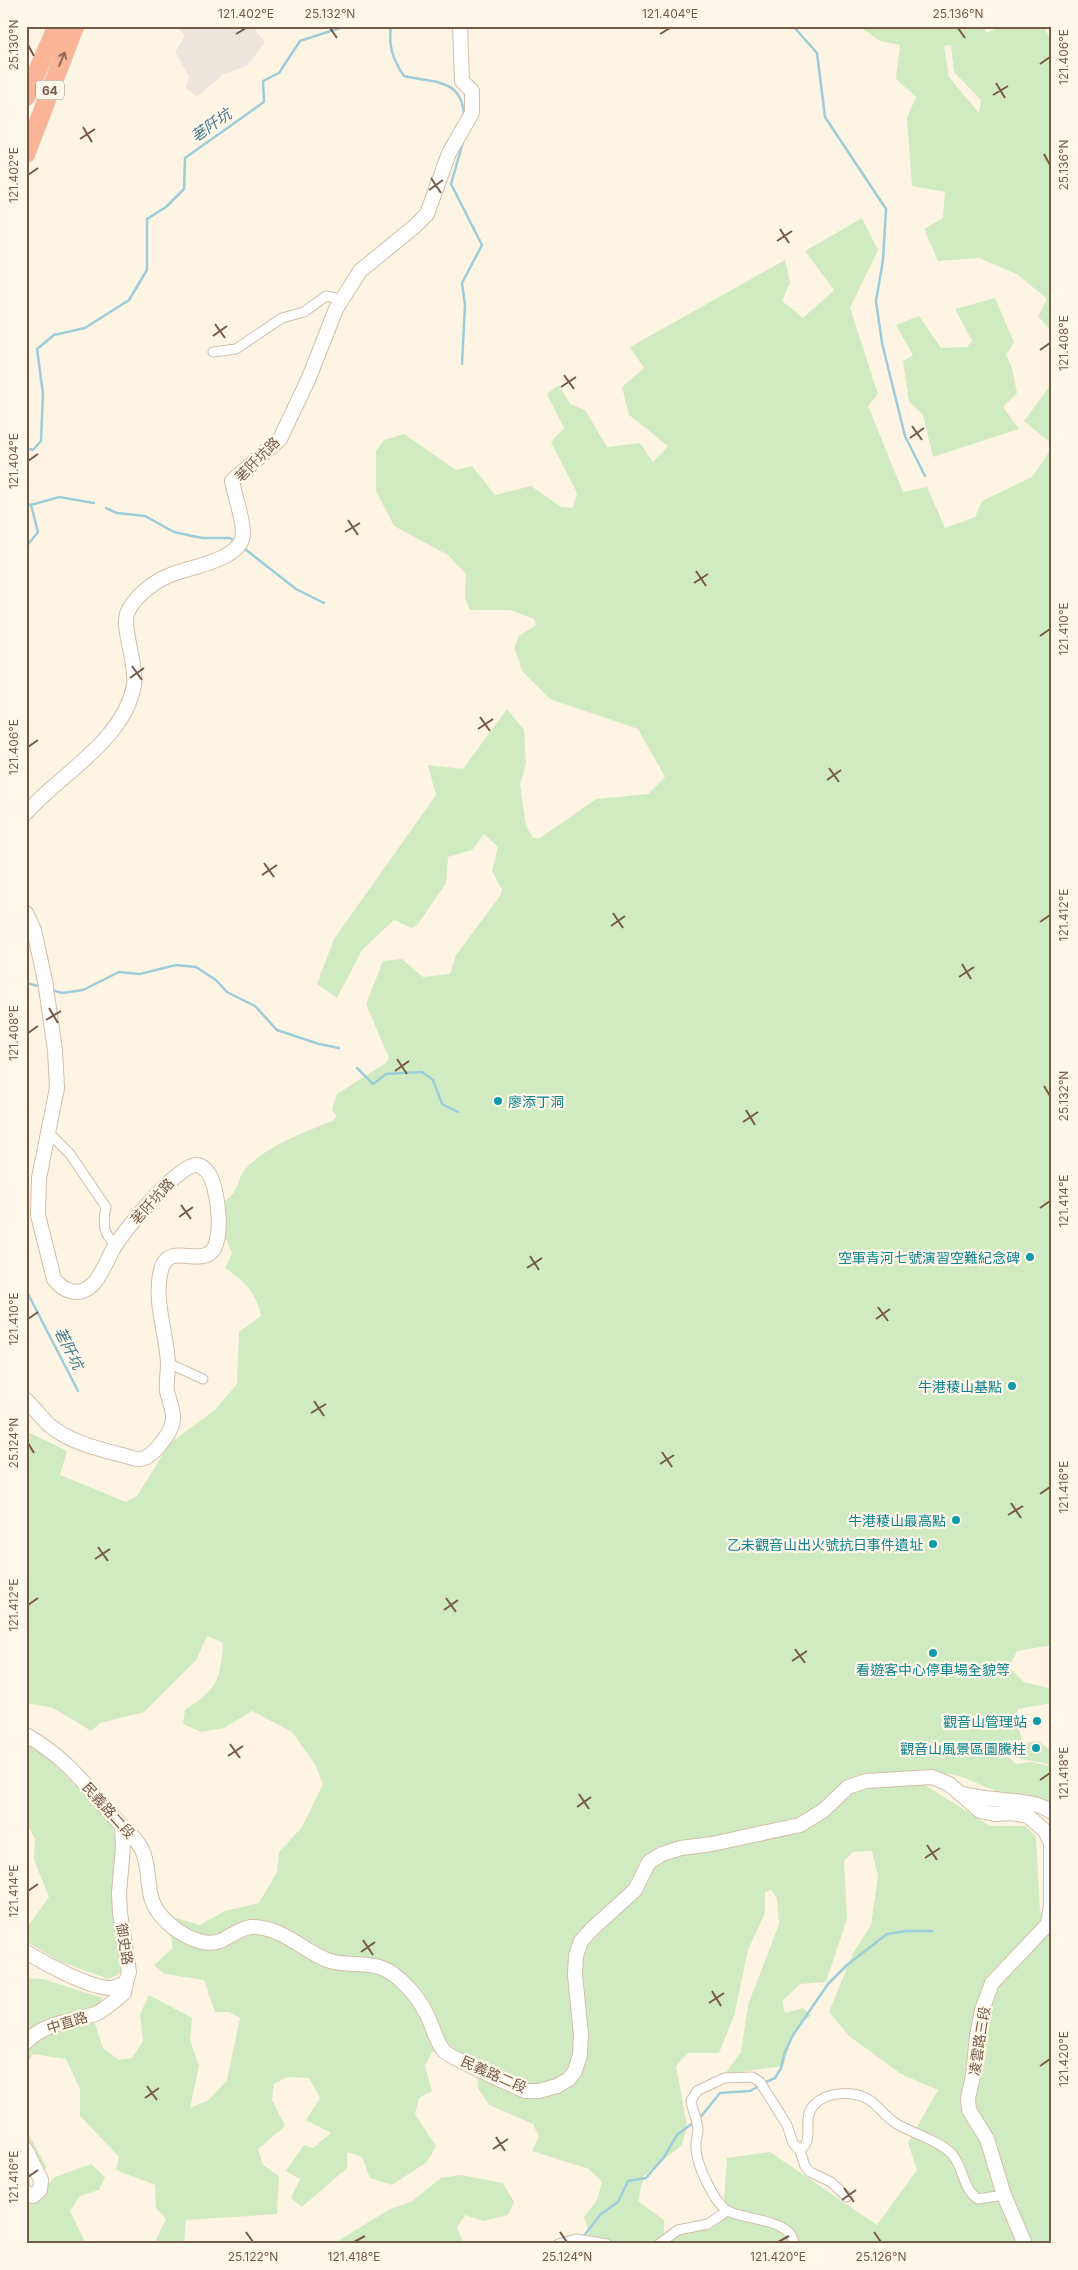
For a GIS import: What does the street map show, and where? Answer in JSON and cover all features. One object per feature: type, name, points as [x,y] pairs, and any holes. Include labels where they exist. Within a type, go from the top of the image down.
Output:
[{"type":"highway","name":"64","points":[[26,97],[57,26]]},
{"type":"highway","name":"64","points":[[26,154],[75,26]]},
{"type":"street","name":"荖阡坑路","points":[[26,813],[38,800],[95,752],[131,700],[136,674],[128,637],[126,615],[136,600],[155,582],[169,575],[223,557],[239,545],[243,534],[232,481],[280,439],[308,380],[340,300],[360,271],[414,227],[426,214],[449,153],[472,113],[472,91],[462,81],[460,26]]},
{"type":"street","points":[[213,352],[236,349],[282,318],[304,312],[326,296],[340,300]]},
{"type":"street","name":"荖阡坑路","points":[[26,913],[34,930],[46,986],[55,1050],[57,1088],[40,1178],[38,1216],[44,1246],[54,1279],[60,1287],[68,1291],[84,1290],[94,1284],[116,1245],[134,1221],[178,1172],[196,1165],[203,1167],[209,1174],[217,1196],[216,1246],[209,1254],[199,1256],[175,1255],[166,1261],[161,1268],[159,1298],[168,1364],[167,1389],[172,1408],[173,1422],[158,1447],[148,1457],[139,1460],[92,1448],[69,1438],[49,1424],[26,1400]]},
{"type":"street","points":[[48,1133],[70,1154],[106,1206],[102,1225],[108,1238],[116,1245]]},
{"type":"street","points":[[168,1364],[203,1379]]},
{"type":"street","name":"民義路二段","points":[[26,1735],[65,1762],[134,1838],[144,1854],[147,1885],[152,1902],[166,1921],[184,1934],[206,1943],[219,1942],[251,1927],[272,1931],[291,1939],[327,1960],[368,1964],[382,1968],[402,1982],[419,2002],[426,2012],[436,2039],[445,2053],[525,2091],[539,2092],[557,2086],[576,2071],[580,2055],[581,2035],[575,1975],[576,1956],[581,1941],[636,1890],[649,1862],[662,1854],[681,1848],[712,1844],[800,1825],[824,1810],[848,1788],[866,1781],[932,1777],[949,1784],[962,1794]]},
{"type":"street","points":[[962,1794],[994,1799],[1023,1800],[1035,1803],[1052,1812]]},
{"type":"street","name":"凌雲路三段","points":[[962,1794],[980,1811],[994,1814],[1012,1813],[1028,1816],[1045,1831],[1051,1843],[1051,1905],[1048,1924],[992,1984],[980,2019],[973,2076],[968,2098],[969,2110],[987,2139],[1004,2195],[1025,2244]]},
{"type":"street","name":"御史路","points":[[26,1952],[61,1971],[103,1988],[113,1988],[126,1982],[129,1972],[120,1913],[119,1893],[123,1847],[122,1826]]},
{"type":"street","name":"中直路","points":[[26,2042],[36,2033],[56,2024],[96,2013],[124,1994],[126,1982]]},
{"type":"street","points":[[794,2244],[788,2233],[774,2223],[727,2211],[719,2203],[698,2164],[695,2147],[698,2129],[690,2101],[697,2091],[724,2078],[752,2077],[762,2086],[787,2126],[793,2142],[800,2151],[805,2166],[810,2172],[831,2182],[847,2197]]},
{"type":"street","points":[[800,2151],[807,2142],[808,2116],[812,2106],[821,2098],[836,2093],[852,2095],[869,2100],[896,2124],[929,2139],[951,2153],[959,2164],[971,2194],[978,2199],[1004,2195]]},
{"type":"street","points":[[26,2150],[40,2180],[40,2190],[33,2196],[26,2193]]},
{"type":"street","points":[[659,2244],[678,2230],[708,2224],[727,2211]]},
{"type":"street","points":[[558,2244],[576,2239],[607,2244]]},
{"type":"shaded area","points":[[176,26],[252,26],[265,42],[247,66],[223,74],[197,97],[186,88],[189,76],[175,52],[185,36]]},
{"type":"green space","points":[[859,26],[984,26],[986,33],[1003,26],[1044,26],[1052,44],[1052,327],[1050,330],[1038,316],[1047,299],[1017,274],[979,258],[938,261],[924,229],[943,218],[945,192],[912,186],[907,118],[916,97],[896,79],[900,45],[880,41]],"holes":[[[951,45],[954,72],[981,100],[979,113],[949,77],[944,46]]]},
{"type":"green space","points":[[862,218],[878,250],[850,308],[878,394],[868,406],[903,492],[927,487],[945,528],[975,517],[982,501],[1032,477],[1052,448],[1052,1645],[1017,1651],[1009,1667],[1024,1682],[1052,1689],[1052,1703],[1018,1709],[1016,1719],[1023,1742],[1010,1750],[1007,1756],[1016,1764],[1032,1762],[1052,1767],[1052,1806],[1005,1794],[963,1777],[935,1774],[924,1777],[925,1785],[990,1826],[1025,1826],[1036,1837],[1040,1912],[1052,1921],[1052,2244],[578,2244],[589,2232],[584,2217],[597,2200],[602,2182],[589,2169],[532,2151],[539,2137],[533,2124],[489,2105],[478,2088],[476,2063],[447,2047],[432,2052],[425,2066],[432,2091],[419,2098],[415,2114],[436,2146],[427,2162],[392,2185],[370,2178],[362,2157],[347,2152],[347,2168],[302,2207],[291,2198],[300,2179],[286,2171],[304,2145],[313,2148],[331,2133],[306,2120],[320,2098],[309,2078],[288,2077],[274,2084],[272,2100],[285,2126],[258,2149],[263,2165],[279,2176],[277,2214],[186,2220],[184,2244],[154,2244],[166,2219],[156,2208],[155,2185],[116,2170],[119,2157],[80,2116],[80,2089],[66,2059],[33,2054],[26,2065],[26,1978],[43,1979],[103,1998],[92,2015],[103,2048],[119,2060],[132,2058],[143,2041],[140,2014],[149,1995],[192,2018],[190,2040],[199,2066],[190,2108],[209,2100],[227,2080],[240,2018],[229,2012],[215,2012],[204,1980],[165,1974],[154,1965],[173,1948],[169,1930],[176,1918],[200,1925],[225,1911],[259,1903],[277,1872],[279,1852],[302,1827],[323,1784],[315,1764],[292,1732],[252,1711],[224,1728],[201,1732],[183,1724],[185,1710],[204,1696],[215,1683],[218,1676],[223,1643],[207,1636],[196,1660],[144,1712],[100,1723],[91,1731],[53,1708],[26,1703],[26,1431],[67,1451],[60,1475],[126,1502],[137,1496],[170,1443],[215,1410],[237,1384],[239,1332],[261,1316],[249,1288],[225,1268],[232,1253],[221,1228],[224,1202],[234,1193],[241,1175],[256,1159],[287,1140],[332,1121],[337,1116],[332,1110],[337,1094],[386,1063],[389,1058],[366,1004],[383,961],[402,959],[423,977],[450,974],[456,955],[500,896],[502,890],[492,871],[498,847],[484,834],[472,850],[448,857],[446,883],[418,924],[412,928],[394,920],[362,950],[337,998],[317,984],[334,939],[436,795],[428,765],[463,769],[507,709],[524,730],[526,764],[520,784],[526,826],[533,838],[540,838],[596,799],[648,794],[665,777],[638,729],[550,699],[523,672],[514,648],[519,636],[536,625],[534,619],[510,610],[470,610],[465,598],[466,574],[448,555],[394,526],[376,491],[376,451],[384,440],[404,434],[456,470],[472,466],[495,495],[531,486],[561,507],[573,508],[577,493],[551,442],[564,428],[547,394],[559,385],[570,404],[585,410],[607,447],[640,443],[653,462],[668,446],[629,415],[622,387],[644,368],[630,347],[785,260],[790,283],[782,301],[803,318],[834,290],[805,251]],"holes":[[[872,1851],[878,1876],[871,1925],[853,1953],[829,2012],[849,2036],[901,2074],[938,2090],[908,2143],[917,2170],[877,2225],[770,2152],[727,2158],[723,2214],[664,2239],[664,2220],[638,2201],[644,2176],[682,2145],[687,2126],[676,2066],[688,2053],[719,2053],[734,2016],[748,1950],[765,1913],[765,1892],[771,1890],[777,1898],[779,1924],[748,2005],[741,2052],[725,2074],[783,2066],[795,2029],[811,2015],[803,2008],[785,2013],[782,2001],[800,1984],[826,1982],[847,1919],[844,1861],[853,1852]]]},
{"type":"green space","points":[[995,298],[1014,342],[1006,355],[1012,368],[1017,393],[1003,407],[1019,429],[933,457],[923,415],[909,402],[903,361],[913,355],[896,325],[919,316],[941,348],[967,347],[972,341],[955,309]]},
{"type":"green space","points":[[1050,386],[1052,387],[1052,444],[1024,421]]},
{"type":"green space","points":[[1038,1741],[1052,1751],[1052,1766],[1014,1756],[1026,1743]]},
{"type":"green space","points":[[26,1744],[43,1753],[67,1777],[110,1823],[120,1844],[124,1967],[118,1975],[108,1979],[59,1961],[26,1941],[26,1929],[49,1897],[34,1860],[35,1839],[26,1822]]},
{"type":"green space","points":[[26,2129],[47,2168],[28,2176],[34,2198],[55,2177],[91,2164],[105,2177],[99,2190],[80,2196],[70,2211],[85,2242],[84,2244],[26,2244]]},
{"type":"green space","points":[[461,2175],[503,2183],[514,2202],[508,2215],[483,2221],[465,2215],[457,2228],[464,2244],[333,2244],[390,2209],[411,2202],[441,2178]]},
{"type":"waterway","name":"荖阡坑","points":[[26,448],[33,450],[41,441],[43,394],[37,349],[54,335],[85,328],[129,300],[147,270],[147,219],[166,207],[184,189],[185,158],[264,102],[263,81],[279,73],[300,41],[346,26]]},
{"type":"waterway","points":[[391,26],[390,40],[392,52],[404,76],[445,84],[458,95],[464,117]]},
{"type":"waterway","points":[[793,26],[817,53],[825,117],[886,209],[883,260],[876,301],[882,343],[905,436],[925,476]]},
{"type":"waterway","points":[[462,364],[465,305],[462,283],[482,245],[451,184],[463,142]]},
{"type":"waterway","points":[[31,505],[59,497],[94,503]]},
{"type":"waterway","name":"荖阡坑","points":[[26,504],[31,505],[38,532],[26,547]]},
{"type":"waterway","points":[[106,508],[117,513],[145,516],[174,532],[202,538],[230,538],[233,540]]},
{"type":"waterway","points":[[245,549],[296,589],[324,603]]},
{"type":"waterway","points":[[52,990],[62,993],[83,990],[119,972],[140,974],[176,965],[196,967],[216,980],[227,992],[255,1006],[277,1030],[319,1044],[339,1048]]},
{"type":"waterway","points":[[26,983],[42,987]]},
{"type":"waterway","points":[[357,1068],[373,1084],[386,1074],[422,1072],[433,1080],[442,1104],[458,1112]]},
{"type":"waterway","name":"荖阡坑","points":[[26,1290],[78,1391]]},
{"type":"waterway","points":[[764,2083],[775,2078],[781,2068],[785,2052],[793,2035],[828,1984],[847,1965],[887,1934],[907,1931],[932,1931]]},
{"type":"waterway","points":[[699,2119],[720,2093],[750,2091],[759,2086]]},
{"type":"waterway","points":[[582,2238],[601,2214],[618,2202],[628,2181],[646,2178],[664,2157],[677,2135],[694,2122]]},
{"type":"place","name":"廖添丁洞","points":[[498,1101]]},
{"type":"place","name":"空軍青河七號演習空難紀念碑","points":[[1030,1257]]},
{"type":"place","name":"牛港稜山基點","points":[[1012,1386]]},
{"type":"place","name":"牛港稜山最高點","points":[[956,1520]]},
{"type":"place","name":"乙未觀音山出火號抗日事件遺址","points":[[933,1544]]},
{"type":"place","name":"看遊客中心停車場全貌等","points":[[933,1653]]},
{"type":"place","name":"觀音山管理站","points":[[1037,1721]]},
{"type":"place","name":"觀音山風景區圖騰柱","points":[[1036,1748]]}]
